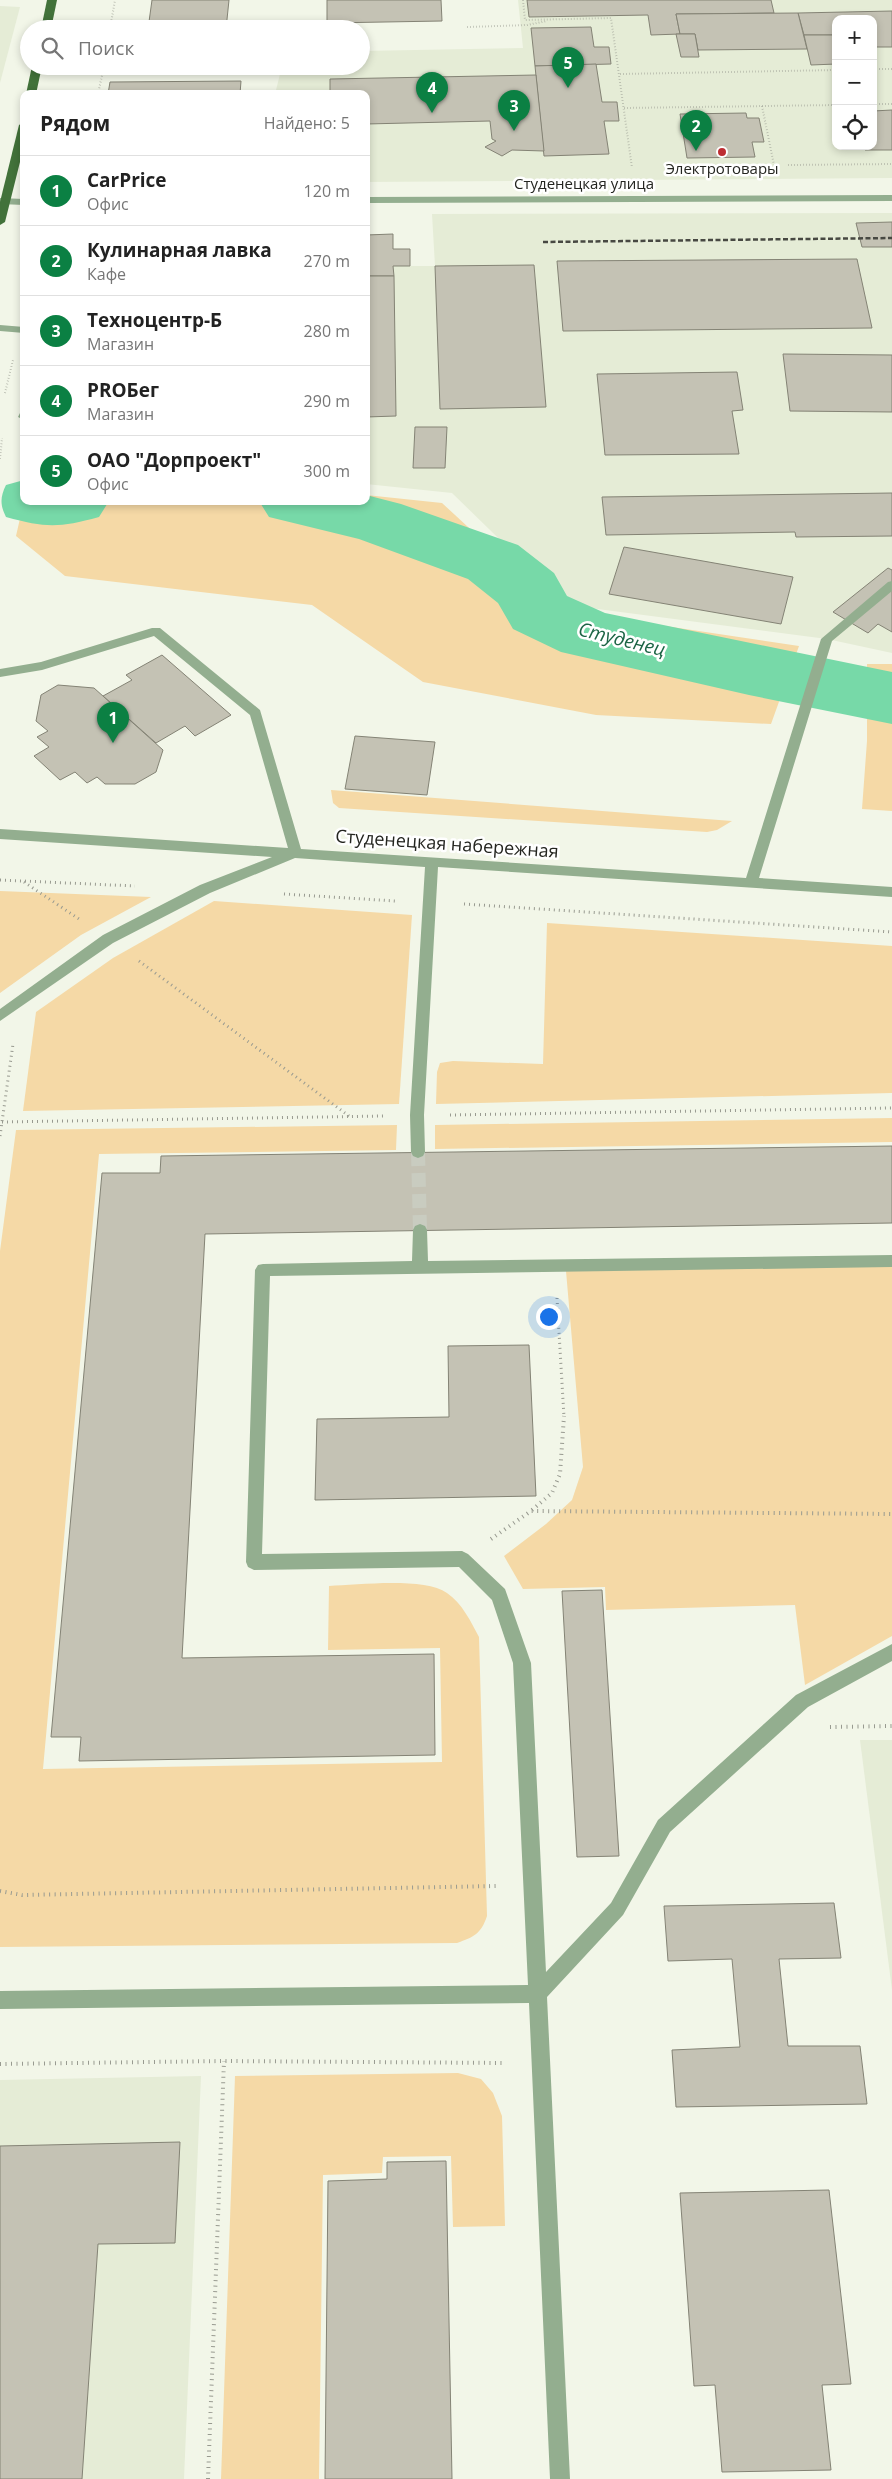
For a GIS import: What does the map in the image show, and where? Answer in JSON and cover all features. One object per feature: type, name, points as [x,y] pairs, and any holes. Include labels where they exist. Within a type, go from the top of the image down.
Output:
[{"type":"main road","points":[[48,20],[52,0]]},
{"type":"main road","points":[[32,90],[35,75]]},
{"type":"main road","points":[[0,222],[3,202],[20,140]]},
{"type":"street","name":"Студенецкая улица","points":[[370,200],[892,198]]},
{"type":"street","points":[[3,202],[20,202]]},
{"type":"street","points":[[0,328],[20,330]]},
{"type":"street","points":[[751,883],[828,639],[892,585]]},
{"type":"street","points":[[0,673],[42,666],[156,630],[256,713],[296,853],[205,889],[108,939],[86,952],[0,1016]]},
{"type":"street","name":"Студенецкая набережная","points":[[0,834],[892,892]]},
{"type":"street","points":[[418,1152],[418,1115],[432,861]]},
{"type":"street","points":[[420,1230],[420,1268]]},
{"type":"street","points":[[560,2479],[522,1663],[499,1595],[462,1559],[254,1562],[264,1270],[892,1261]]},
{"type":"street","points":[[0,2000],[538,1994],[616,1909],[664,1826],[802,1701],[892,1652]]},
{"type":"path","points":[[112,20],[115,0]]},
{"type":"path","points":[[523,0],[525,20],[611,18],[632,168]]},
{"type":"path","points":[[467,27],[527,26],[554,19]]},
{"type":"path","points":[[877,69],[892,69]]},
{"type":"path","points":[[620,74],[832,70]]},
{"type":"path","points":[[99,90],[102,75]]},
{"type":"path","points":[[877,104],[892,104]]},
{"type":"path","points":[[624,108],[832,105]]},
{"type":"path","points":[[762,106],[774,166]]},
{"type":"path","points":[[5,394],[20,338]]},
{"type":"path","points":[[23,881],[108,939],[350,1116]]},
{"type":"path","points":[[0,1136],[18,1002]]},
{"type":"path","points":[[462,1559],[531,1511],[554,1490],[563,1464],[564,1424],[555,1266]]},
{"type":"path","points":[[531,1511],[892,1514]]},
{"type":"path","points":[[0,1891],[22,1895],[533,1886]]},
{"type":"path","points":[[208,2479],[224,2060]]},
{"type":"path","points":[[0,2064],[224,2060],[542,2063]]},
{"type":"shaded area","points":[[518,0],[892,0],[892,178],[370,182],[370,90],[276,90],[280,75],[370,75],[370,51],[523,48]]},
{"type":"shaded area","points":[[0,6],[20,7],[0,83]]},
{"type":"shaded area","points":[[892,213],[892,653],[827,639],[567,605],[452,493],[370,484],[370,276],[393,276],[393,266],[435,266],[432,214]]},
{"type":"shaded area","points":[[370,495],[442,503],[558,610],[799,646],[771,724],[596,715],[423,682],[312,605],[65,576],[16,536],[23,505],[370,505]]},
{"type":"shaded area","points":[[867,664],[892,664],[892,811],[862,809],[867,741]]},
{"type":"shaded area","points":[[331,790],[732,821],[717,830],[707,832],[339,808],[333,803]]},
{"type":"shaded area","points":[[0,891],[151,897],[81,935],[0,993]]},
{"type":"shaded area","points":[[214,901],[412,915],[399,1104],[23,1111],[36,1012],[113,958]]},
{"type":"shaded area","points":[[547,923],[892,946],[892,1093],[436,1104],[437,1072],[440,1063],[453,1061],[543,1064]]},
{"type":"shaded area","points":[[892,1118],[892,1142],[435,1149],[435,1125]]},
{"type":"shaded area","points":[[397,1125],[396,1150],[99,1154],[43,1769],[442,1762],[440,1648],[328,1650],[329,1586],[407,1583],[437,1588],[447,1593],[457,1602],[466,1613],[479,1637],[487,1916],[485,1922],[476,1934],[457,1943],[0,1947],[0,1251],[16,1130]]},
{"type":"shaded area","points":[[892,1265],[892,1636],[805,1685],[795,1605],[606,1610],[605,1587],[523,1589],[504,1556],[546,1524],[572,1500],[583,1467],[566,1271]]},
{"type":"shaded area","points":[[860,1740],[892,1740],[892,1990]]},
{"type":"shaded area","points":[[458,2073],[481,2079],[493,2093],[502,2116],[505,2226],[453,2227],[451,2156],[383,2157],[382,2173],[323,2175],[319,2479],[221,2479],[235,2076]]},
{"type":"shaded area","points":[[201,2076],[184,2479],[0,2479],[0,2080]]},
{"type":"building","points":[[152,0],[229,0],[227,20],[149,20]]},
{"type":"building","points":[[327,0],[441,0],[442,21],[370,22],[370,20],[327,20]]},
{"type":"building","points":[[527,0],[771,0],[774,13],[676,14],[680,34],[651,35],[648,15],[529,17]]},
{"type":"building","points":[[892,11],[892,47],[877,47],[877,15],[832,15],[832,35],[804,35],[798,13]]},
{"type":"building","points":[[798,13],[807,49],[698,50],[695,34],[680,34],[676,14]]},
{"type":"building","points":[[591,27],[594,47],[609,47],[611,64],[535,66],[531,28]]},
{"type":"building","points":[[676,34],[695,34],[699,57],[681,57]]},
{"type":"building","points":[[804,35],[832,35],[832,64],[811,65]]},
{"type":"building","points":[[596,64],[602,102],[617,102],[619,121],[604,121],[609,154],[544,156],[535,66]]},
{"type":"building","points":[[536,75],[544,151],[512,150],[502,156],[485,147],[496,141],[492,139],[490,121],[370,124],[370,90],[330,90],[330,79]]},
{"type":"building","points":[[241,81],[240,90],[109,90],[110,82]]},
{"type":"building","points":[[892,110],[892,150],[877,150],[877,111]]},
{"type":"building","points":[[746,113],[747,118],[759,118],[764,142],[752,142],[755,157],[687,158],[680,114]]},
{"type":"building","points":[[892,222],[892,247],[862,247],[856,223]]},
{"type":"building","points":[[393,234],[393,249],[410,249],[410,266],[393,266],[394,276],[370,276],[370,235]]},
{"type":"building","points":[[857,259],[872,328],[563,331],[557,261]]},
{"type":"building","points":[[534,265],[546,407],[440,409],[435,266]]},
{"type":"building","points":[[370,276],[394,276],[396,416],[370,417]]},
{"type":"building","points":[[783,354],[892,355],[892,412],[790,411]]},
{"type":"building","points":[[737,372],[743,410],[732,411],[739,454],[605,455],[597,374]]},
{"type":"building","points":[[415,427],[447,427],[445,468],[413,468]]},
{"type":"building","points":[[892,493],[892,536],[796,537],[795,532],[606,535],[602,497]]},
{"type":"building","points":[[624,547],[793,577],[781,624],[609,594]]},
{"type":"building","points":[[888,568],[892,570],[892,632],[878,624],[868,633],[833,612]]},
{"type":"building","points":[[162,655],[231,715],[195,736],[185,726],[156,743],[103,696],[132,680],[126,675]]},
{"type":"building","points":[[58,685],[94,688],[163,750],[156,772],[135,784],[105,784],[97,777],[87,783],[75,772],[60,780],[34,756],[49,747],[37,737],[48,731],[36,721],[41,695]]},
{"type":"building","points":[[355,736],[435,742],[427,795],[345,789]]},
{"type":"building","points":[[892,1146],[892,1223],[205,1234],[182,1658],[434,1654],[435,1755],[79,1761],[81,1737],[51,1737],[102,1173],[160,1173],[161,1156]]},
{"type":"building","points":[[529,1345],[536,1496],[315,1500],[317,1419],[449,1417],[448,1346]]},
{"type":"building","points":[[602,1590],[619,1856],[577,1857],[562,1591]]},
{"type":"building","points":[[834,1903],[841,1958],[779,1959],[788,2046],[860,2046],[867,2104],[676,2107],[672,2050],[740,2047],[732,1959],[668,1961],[664,1906]]},
{"type":"building","points":[[180,2142],[175,2243],[98,2244],[82,2479],[0,2479],[0,2146]]},
{"type":"building","points":[[446,2161],[452,2479],[325,2479],[328,2181],[387,2179],[387,2162]]},
{"type":"building","points":[[829,2190],[851,2384],[822,2385],[831,2470],[722,2472],[715,2385],[694,2386],[680,2193]]},
{"type":"waterway","name":"Студенец","points":[[310,505],[376,520],[493,562],[529,590],[538,612],[587,634],[892,698]]},
{"type":"tunnel","points":[[418,1152],[420,1230]]},
{"type":"railway","points":[[543,242],[892,238]]},
{"type":"place","name":"ОАО \"Дорпроект\"","points":[[568,88]]},
{"type":"place","name":"PROБег","points":[[432,113]]},
{"type":"place","name":"Техноцентр-Б","points":[[514,131]]},
{"type":"place","name":"Кулинарная лавка","points":[[696,151]]},
{"type":"place","name":"Электротовары","points":[[722,152]]},
{"type":"place","name":"CarPrice","points":[[113,743]]}]
